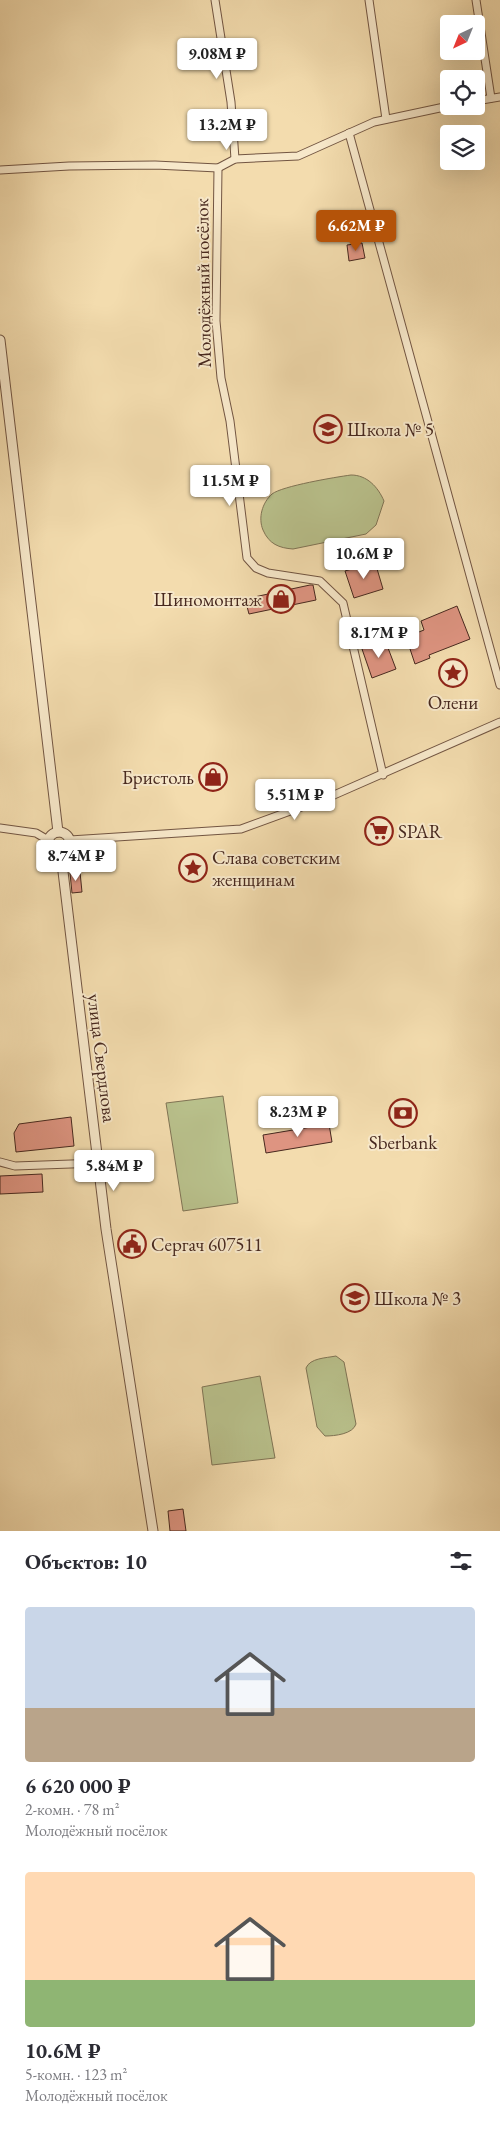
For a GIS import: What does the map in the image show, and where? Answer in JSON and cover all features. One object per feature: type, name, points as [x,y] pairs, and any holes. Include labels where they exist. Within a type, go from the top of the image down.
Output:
[{"type":"street","points":[[215,0],[231,102],[235,158]]},
{"type":"street","points":[[369,0],[386,119]]},
{"type":"street","points":[[476,0],[491,98]]},
{"type":"street","points":[[485,99],[500,97]]},
{"type":"street","points":[[0,170],[126,165],[218,168],[235,158],[298,156],[374,122],[440,108]]},
{"type":"street","points":[[349,133],[500,685]]},
{"type":"street","name":"Молодёжный посёлок","points":[[218,168],[216,320],[220,378],[230,421],[247,558],[256,568],[268,573],[320,581],[344,603],[383,775]]},
{"type":"street","points":[[0,340],[58,832]]},
{"type":"street","points":[[70,840],[241,829],[383,775],[500,722]]},
{"type":"street","points":[[0,828],[36,834],[48,840]]},
{"type":"street","points":[[58,832],[66,834],[70,840],[70,847],[67,852],[60,855],[53,853],[48,847],[48,840],[52,834],[58,832]]},
{"type":"street","name":"улица Свердлова","points":[[60,855],[106,1228],[153,1531]]},
{"type":"street","points":[[0,1162],[15,1166],[99,1163]]},
{"type":"green space","points":[[351,475],[362,477],[371,483],[379,491],[384,501],[376,525],[366,534],[293,549],[283,548],[271,542],[265,535],[261,516],[266,502],[272,494],[297,485]]},
{"type":"green space","points":[[223,1096],[238,1203],[183,1211],[166,1103]]},
{"type":"green space","points":[[336,1356],[344,1362],[356,1424],[348,1432],[325,1436],[317,1427],[306,1368],[315,1360]]},
{"type":"green space","points":[[260,1376],[275,1458],[212,1465],[202,1387]]},
{"type":"building","points":[[362,243],[365,258],[349,261],[347,245]]},
{"type":"building","points":[[375,562],[383,589],[354,598],[345,571]]},
{"type":"building","name":"Шиномонтаж","points":[[313,585],[316,600],[249,614],[245,599]]},
{"type":"building","points":[[457,606],[470,639],[429,655],[430,658],[415,664],[406,637],[424,630],[421,621]]},
{"type":"building","points":[[385,640],[396,669],[372,678],[362,649]]},
{"type":"building","points":[[80,872],[82,892],[72,893],[70,873]]},
{"type":"building","points":[[71,1117],[74,1146],[16,1152],[14,1133],[19,1124]]},
{"type":"building","points":[[329,1124],[332,1142],[266,1153],[263,1135]]},
{"type":"building","points":[[42,1174],[43,1192],[0,1194],[0,1176]]},
{"type":"building","points":[[183,1509],[186,1531],[170,1531],[168,1511]]},
{"type":"place","name":"Школа № 5","points":[[328,429]]},
{"type":"place","name":"Шиномонтаж","points":[[281,599]]},
{"type":"place","name":"Олени","points":[[453,673]]},
{"type":"place","name":"Бристоль","points":[[213,777]]},
{"type":"place","name":"SPAR","points":[[379,831]]},
{"type":"place","name":"Слава советским женщинам","points":[[193,868]]},
{"type":"place","name":"Sberbank","points":[[403,1113]]},
{"type":"place","name":"Сергач 607511","points":[[132,1244]]},
{"type":"place","name":"Школа № 3","points":[[355,1298]]}]
